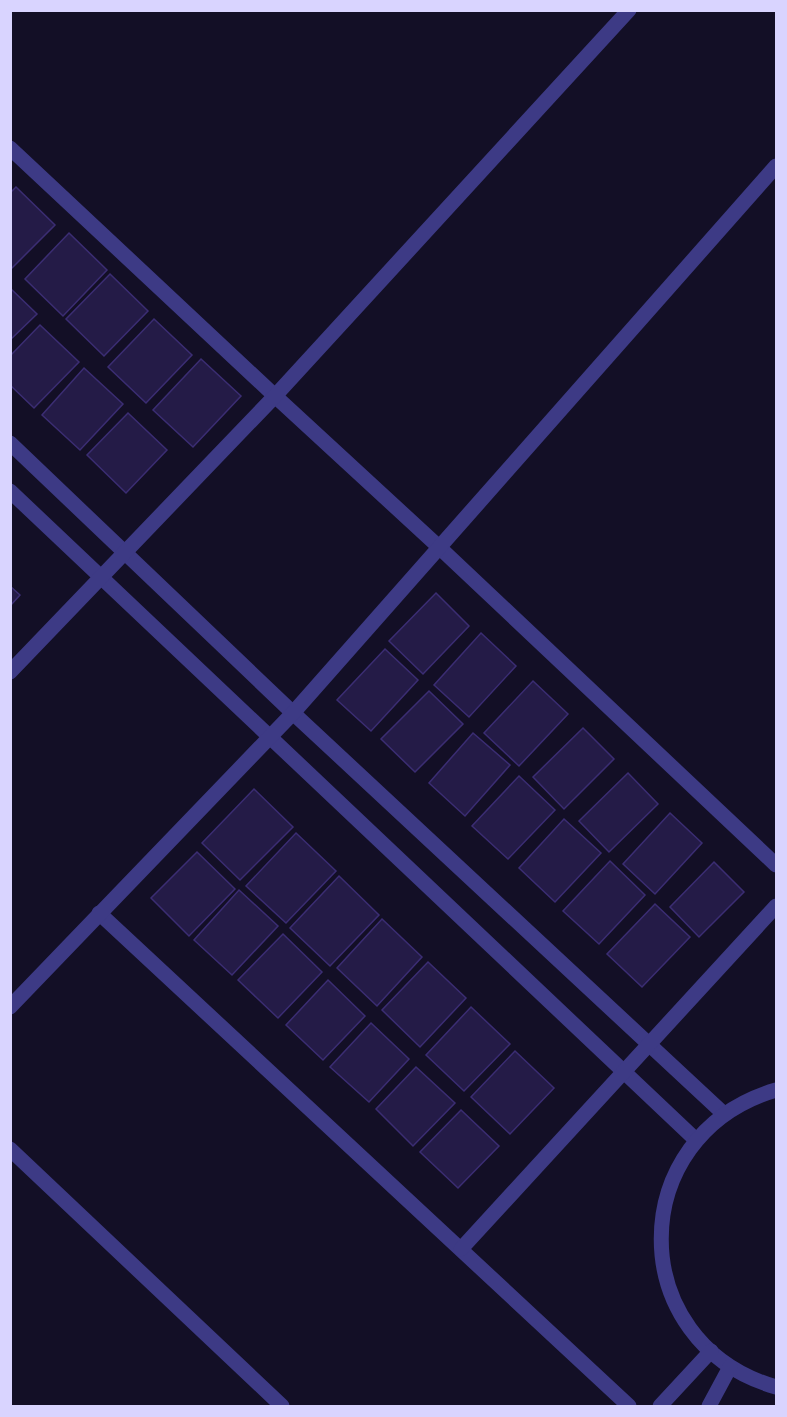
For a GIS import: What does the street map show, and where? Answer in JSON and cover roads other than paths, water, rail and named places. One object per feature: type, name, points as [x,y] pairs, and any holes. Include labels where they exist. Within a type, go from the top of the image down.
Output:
[{"type":"street","points":[[10,672],[275,396],[629,10]]},
{"type":"street","points":[[10,148],[777,865]]},
{"type":"street","points":[[10,1007],[293,713],[777,166]]},
{"type":"street","points":[[10,443],[293,713],[724,1114]]},
{"type":"street","points":[[10,491],[696,1140]]},
{"type":"street","points":[[460,1249],[777,906]]},
{"type":"street","points":[[99,913],[629,1407]]},
{"type":"street","points":[[777,1089],[759,1095],[724,1114],[696,1140],[681,1161],[670,1184],[661,1235],[663,1261],[669,1286],[679,1310],[693,1332],[711,1352],[730,1366],[752,1378],[777,1387]]},
{"type":"street","points":[[10,1149],[282,1407]]},
{"type":"street","points":[[660,1407],[711,1352]]},
{"type":"street","points":[[709,1407],[730,1366]]}]
